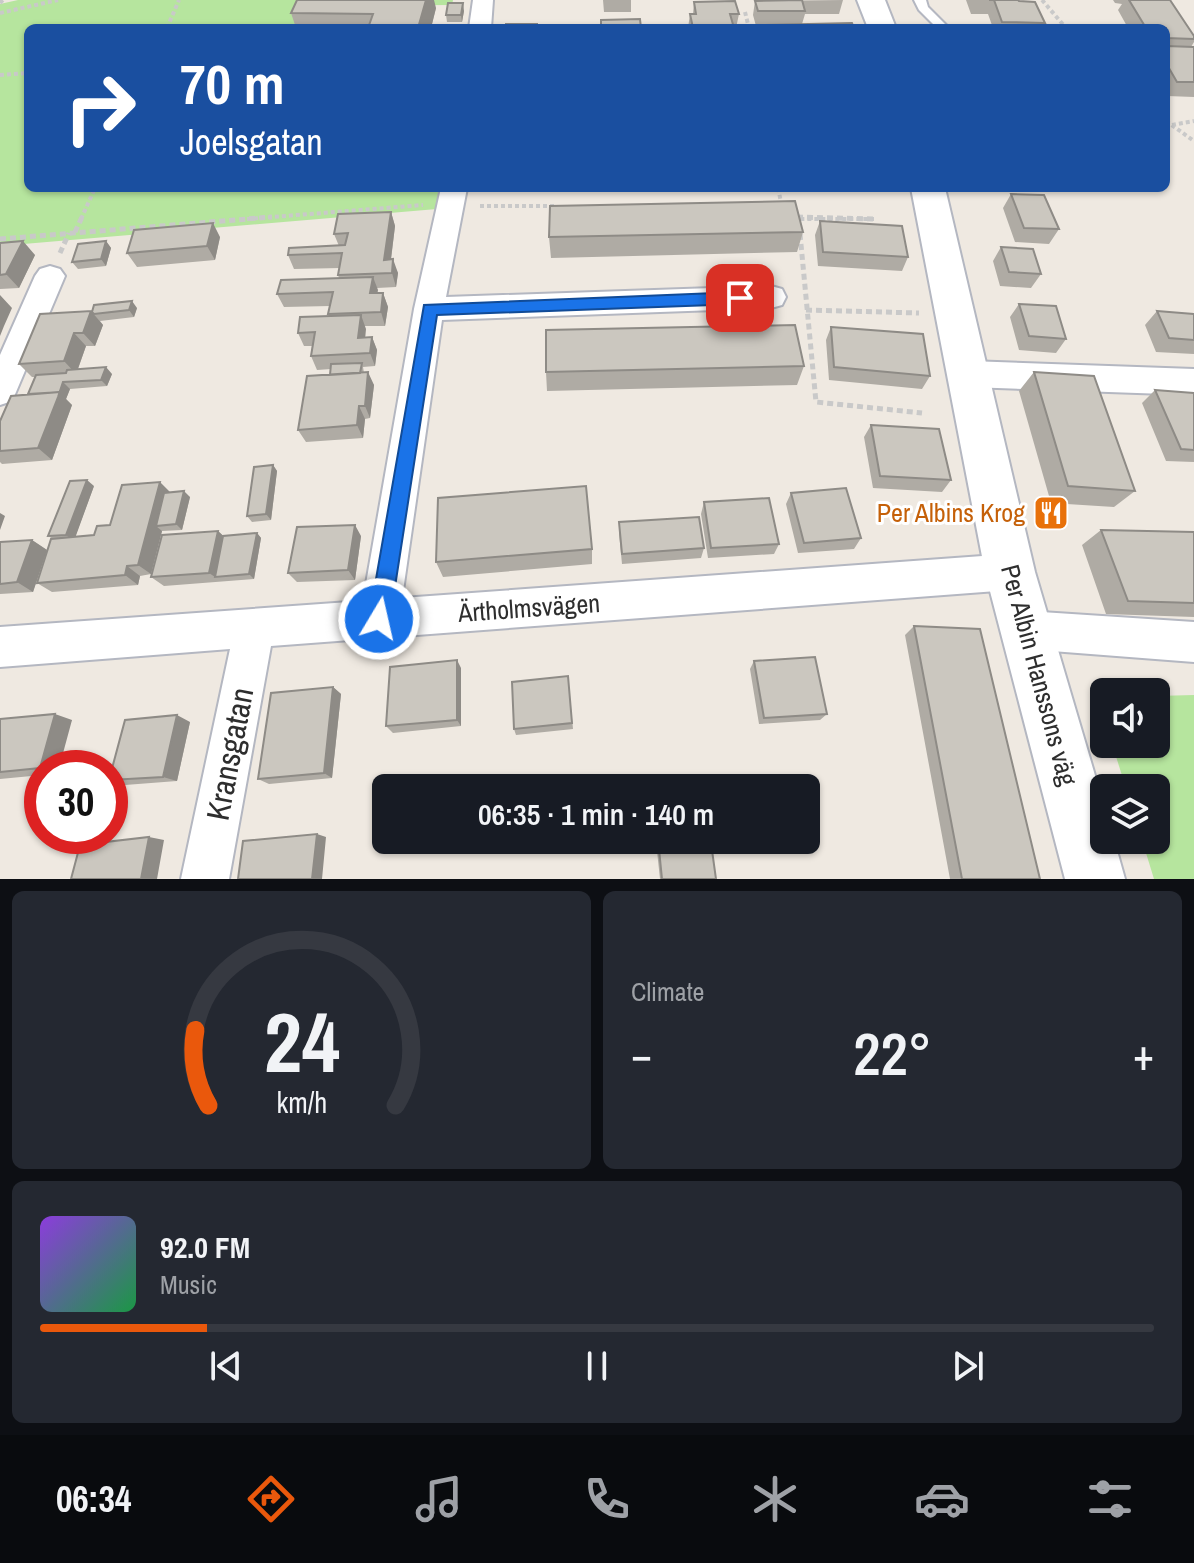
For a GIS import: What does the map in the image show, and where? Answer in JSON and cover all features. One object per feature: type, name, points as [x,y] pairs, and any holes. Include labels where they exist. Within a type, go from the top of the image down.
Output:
[{"type":"street","points":[[480,24],[483,0]]},
{"type":"street","points":[[871,0],[880,24]]},
{"type":"street","name":"Per Albin Hanssons väg","points":[[929,192],[1010,572],[1095,879]]},
{"type":"street","points":[[379,619],[429,309],[453,199]]},
{"type":"street","points":[[0,392],[50,276]]},
{"type":"street","points":[[429,309],[771,297]]},
{"type":"street","points":[[969,374],[1194,382]]},
{"type":"street","name":"Ärtholmsvägen","points":[[0,647],[1010,572]]},
{"type":"street","name":"Kransgatan","points":[[205,879],[254,629]]},
{"type":"street","points":[[1026,630],[1194,642]]},
{"type":"lane","points":[[920,0],[923,8],[939,24]]},
{"type":"path","points":[[0,13],[58,0]]},
{"type":"path","points":[[169,24],[179,0]]},
{"type":"path","points":[[1042,0],[1063,24]]},
{"type":"path","points":[[745,12],[748,24]]},
{"type":"path","points":[[0,75],[24,73]]},
{"type":"path","points":[[1172,125],[1194,121]]},
{"type":"path","points":[[1172,125],[1194,141]]},
{"type":"path","points":[[74,233],[93,192]]},
{"type":"path","points":[[779,192],[781,202],[799,219],[816,402],[922,413]]},
{"type":"path","points":[[0,239],[453,199],[560,206]]},
{"type":"path","points":[[799,219],[874,219]]},
{"type":"path","points":[[771,297],[807,311],[954,314]]},
{"type":"green space","points":[[18,0],[453,0],[452,5],[306,6],[299,24],[24,24],[24,192],[441,192],[437,209],[0,246],[0,4]]},
{"type":"green space","points":[[1194,695],[1194,879],[1154,879],[1146,854],[1170,854],[1170,774],[1122,774],[1116,758],[1170,758],[1170,696]]},
{"type":"building","points":[[297,0],[426,0],[419,24],[369,24],[373,14],[291,13]]},
{"type":"building","points":[[802,0],[805,11],[758,11],[755,1]]},
{"type":"building","points":[[994,0],[1035,2],[1045,23],[1002,22]]},
{"type":"building","points":[[1129,0],[1170,0],[1194,39],[1170,38],[1170,24],[1144,24]]},
{"type":"building","points":[[735,1],[739,14],[730,14],[733,24],[692,24],[690,14],[696,14],[694,2]]},
{"type":"building","points":[[448,3],[463,3],[461,15],[446,15]]},
{"type":"building","points":[[640,19],[641,24],[601,24],[601,20]]},
{"type":"building","points":[[1170,46],[1194,47],[1194,82],[1177,82],[1170,70]]},
{"type":"building","points":[[1011,194],[1044,195],[1059,229],[1024,228]]},
{"type":"building","points":[[795,201],[803,232],[549,237],[550,206]]},
{"type":"building","points":[[391,212],[384,260],[393,259],[392,273],[338,275],[342,253],[288,255],[289,248],[345,245],[348,233],[334,234],[338,214]]},
{"type":"building","points":[[820,221],[902,226],[908,257],[823,252]]},
{"type":"building","points":[[213,223],[207,246],[127,253],[134,230]]},
{"type":"building","points":[[23,241],[6,274],[0,275],[0,243]]},
{"type":"building","points":[[106,241],[101,259],[72,262],[78,244]]},
{"type":"building","points":[[1001,247],[1033,249],[1041,274],[1009,272]]},
{"type":"building","points":[[373,277],[370,293],[383,293],[381,312],[328,314],[333,292],[277,294],[281,280]]},
{"type":"building","points":[[132,301],[129,310],[92,312],[94,305]]},
{"type":"building","points":[[1019,304],[1056,306],[1066,339],[1029,336]]},
{"type":"building","points":[[91,311],[83,333],[74,333],[64,361],[19,364],[40,314]]},
{"type":"building","points":[[1157,311],[1194,314],[1194,340],[1169,338]]},
{"type":"building","points":[[361,315],[358,338],[372,337],[370,353],[311,356],[315,332],[298,333],[300,317]]},
{"type":"building","points":[[795,325],[804,366],[546,372],[546,330]]},
{"type":"building","points":[[831,327],[923,334],[930,376],[834,367]]},
{"type":"building","points":[[362,363],[360,373],[330,375],[331,364]]},
{"type":"building","points":[[106,367],[101,380],[63,382],[60,392],[28,394],[36,375]]},
{"type":"building","points":[[368,372],[365,406],[359,406],[357,425],[298,430],[307,376]]},
{"type":"building","points":[[1034,372],[1094,376],[1135,491],[1068,486]]},
{"type":"building","points":[[1155,390],[1194,393],[1194,450],[1181,449]]},
{"type":"building","points":[[60,392],[38,448],[0,451],[0,421],[11,396]]},
{"type":"building","points":[[871,425],[939,429],[951,480],[880,476]]},
{"type":"building","points":[[273,465],[266,514],[247,516],[254,467]]},
{"type":"building","points":[[87,480],[66,535],[48,536],[70,481]]},
{"type":"building","points":[[160,482],[138,565],[127,566],[125,575],[37,583],[51,539],[94,535],[97,526],[110,525],[122,485]]},
{"type":"building","points":[[586,486],[592,549],[436,562],[438,498]]},
{"type":"building","points":[[846,488],[861,538],[804,543],[791,493]]},
{"type":"building","points":[[184,491],[176,524],[156,526],[164,493]]},
{"type":"building","points":[[769,498],[779,544],[711,548],[704,502]]},
{"type":"building","points":[[699,517],[704,548],[622,554],[619,522]]},
{"type":"building","points":[[355,525],[348,570],[288,573],[297,527]]},
{"type":"building","points":[[1101,530],[1194,532],[1194,603],[1128,601]]},
{"type":"building","points":[[218,531],[209,573],[151,577],[162,535]]},
{"type":"building","points":[[257,533],[249,574],[215,577],[223,536]]},
{"type":"building","points":[[32,540],[17,582],[0,584],[0,542]]},
{"type":"building","points":[[914,626],[980,629],[1040,879],[962,879]]},
{"type":"building","points":[[815,657],[827,714],[764,718],[754,661]]},
{"type":"building","points":[[457,660],[457,720],[386,726],[390,667]]},
{"type":"building","points":[[568,676],[572,723],[514,729],[512,682]]},
{"type":"building","points":[[333,687],[324,773],[258,779],[271,693]]},
{"type":"building","points":[[55,714],[45,750],[24,750],[24,770],[0,772],[0,719]]},
{"type":"building","points":[[177,715],[163,777],[128,779],[128,750],[117,750],[125,720]]},
{"type":"building","points":[[317,834],[312,879],[238,879],[243,841]]},
{"type":"building","points":[[149,837],[141,879],[71,879],[78,854],[128,854],[128,839]]},
{"type":"building","points":[[660,854],[713,854],[716,879],[662,879]]},
{"type":"place","name":"Per Albins Krog","points":[[1051,513]]},
{"type":"route","points":[[379,619],[429,309],[740,298]]}]
